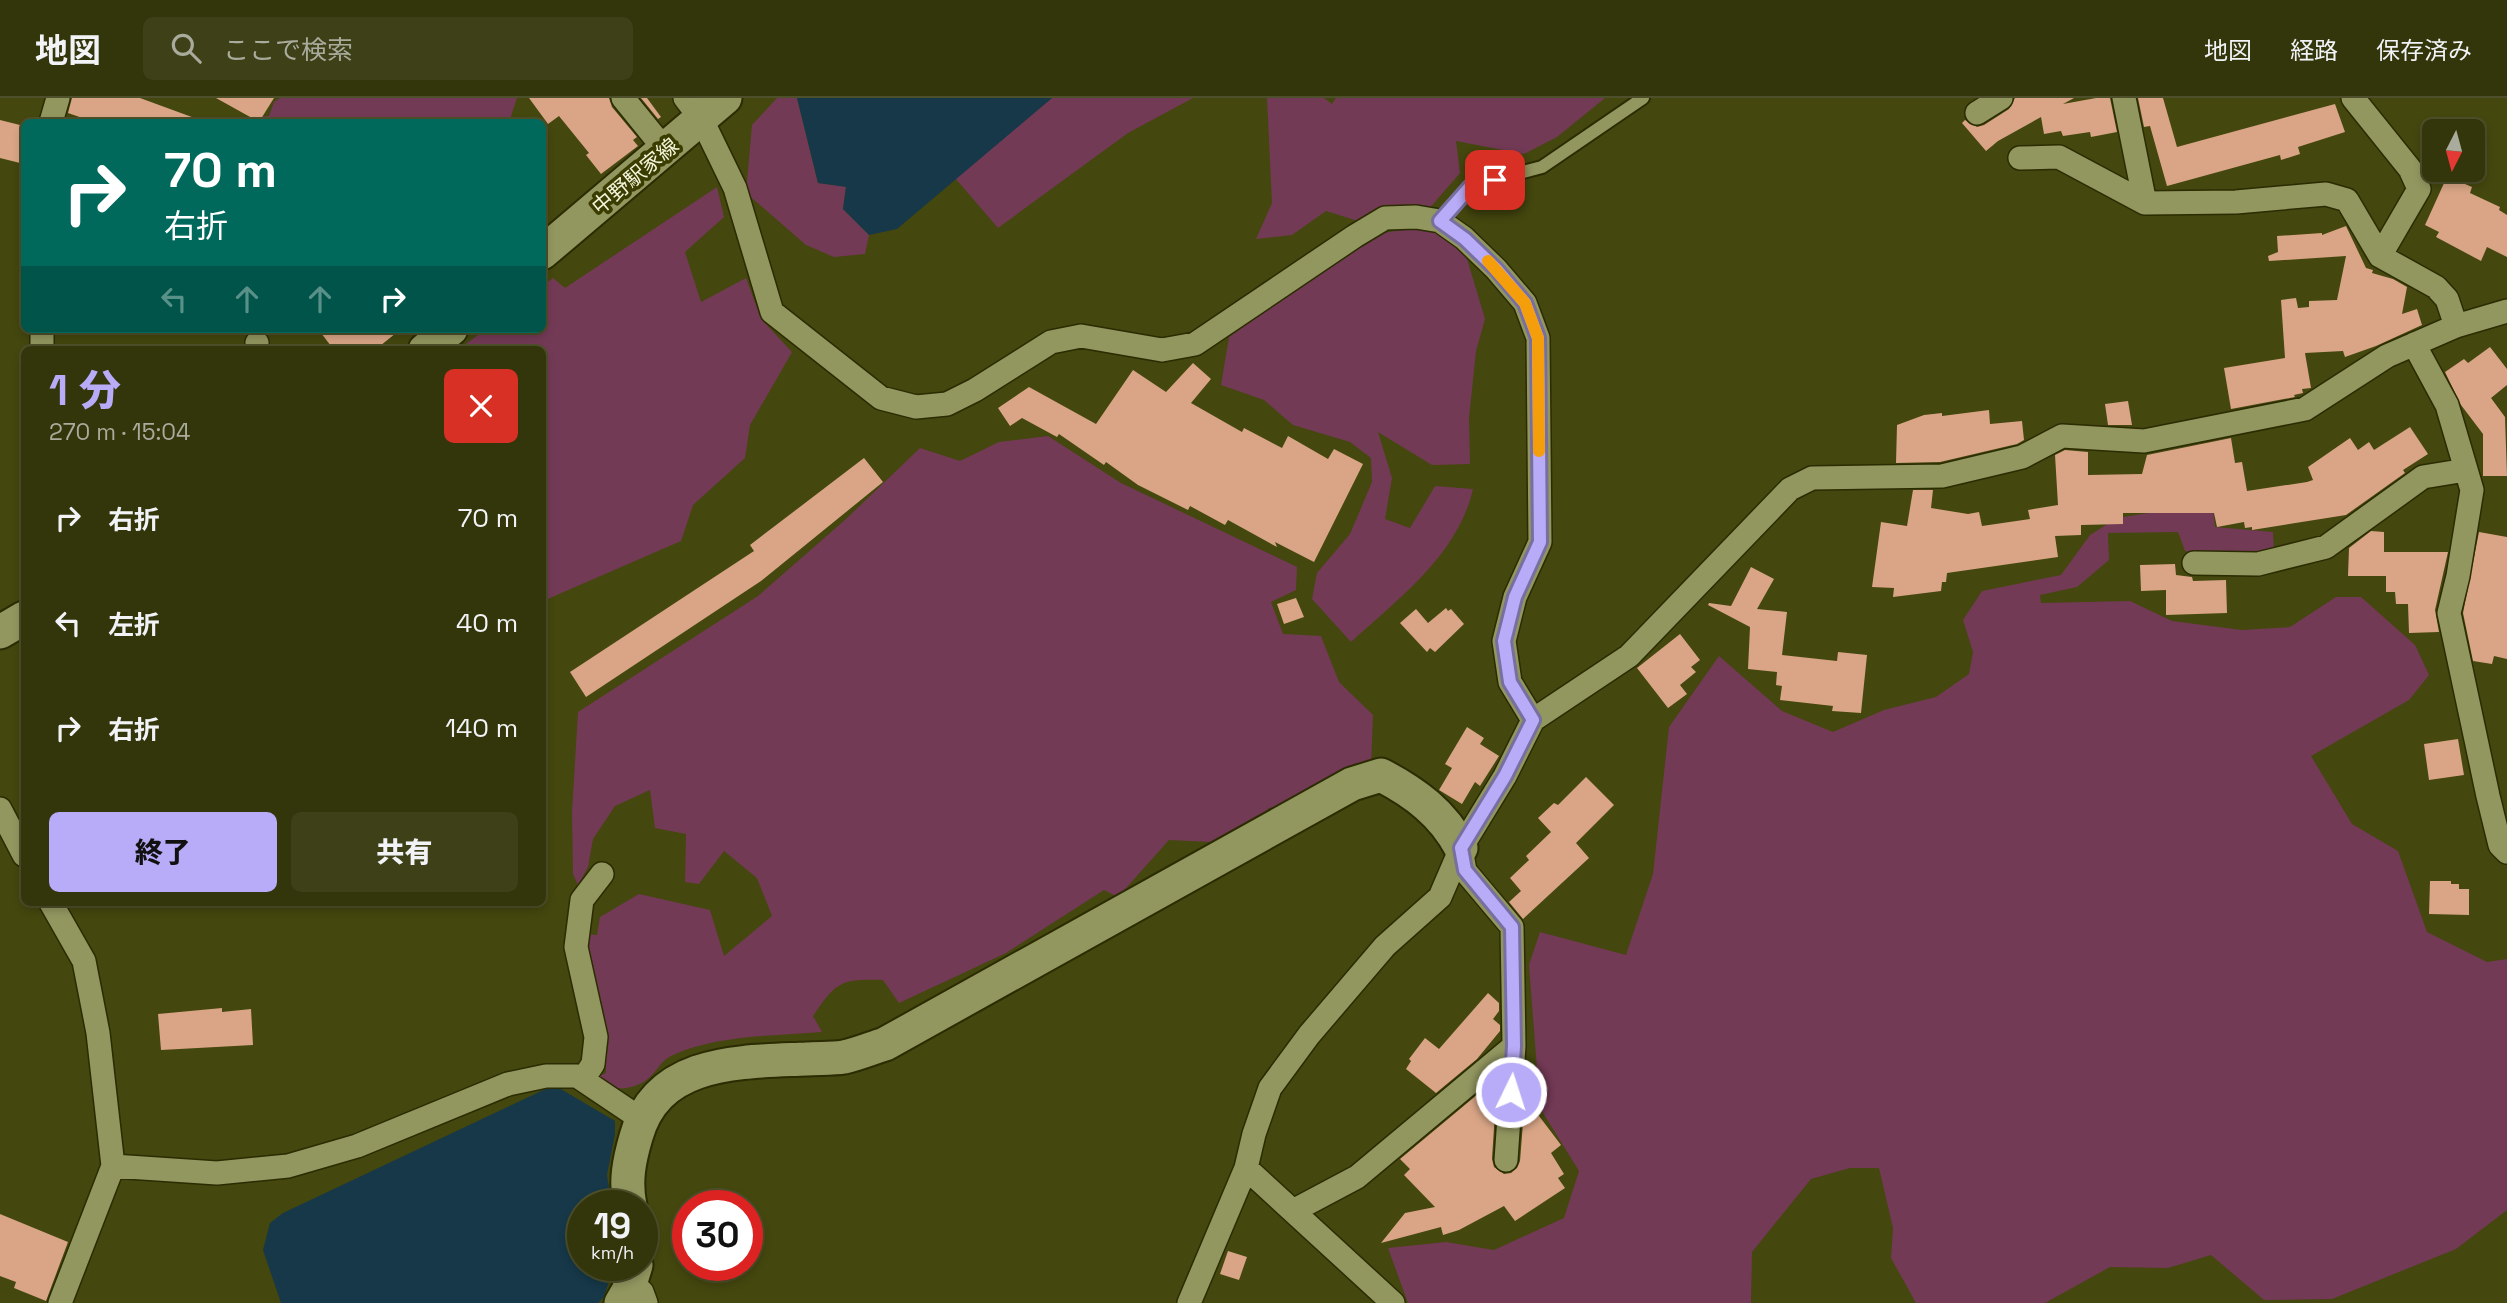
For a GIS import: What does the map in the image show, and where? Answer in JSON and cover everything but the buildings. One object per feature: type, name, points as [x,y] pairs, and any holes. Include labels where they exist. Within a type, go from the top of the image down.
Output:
[{"type":"street","points":[[52,119],[58,98]]},
{"type":"street","points":[[623,98],[666,151]]},
{"type":"street","points":[[1977,113],[2001,98]]},
{"type":"street","points":[[2124,98],[2145,203]]},
{"type":"street","points":[[2354,98],[2410,169],[2418,189],[2379,256]]},
{"type":"street","points":[[704,105],[735,188],[772,312],[881,398],[916,407],[947,404],[975,390],[1051,342],[1081,336],[1162,350],[1195,344],[1354,236],[1385,218],[1416,216],[1440,221],[1465,239],[1525,303],[1538,338],[1540,542],[1515,597],[1504,641],[1510,682],[1533,720]]},
{"type":"street","name":"中野駅家線","points":[[546,250],[666,151],[704,105]]},
{"type":"street","points":[[2020,158],[2059,157],[2145,203],[2236,202],[2326,194],[2347,200],[2379,256],[2436,287],[2447,299],[2456,326]]},
{"type":"street","points":[[1189,1303],[1246,1168],[1254,1134],[1270,1088],[1309,1035],[1385,946],[1440,897],[1461,848],[1505,776],[1533,720],[1629,656],[1790,489],[1812,478],[1942,476],[2022,457],[2062,436],[2144,441],[2305,410],[2387,356],[2456,326],[2507,312]]},
{"type":"street","points":[[430,346],[446,333]]},
{"type":"street","points":[[2414,344],[2447,404],[2472,490],[2449,613],[2491,808],[2500,845],[2507,852]]},
{"type":"street","points":[[2194,563],[2258,564],[2326,547],[2423,477],[2466,470]]},
{"type":"street","points":[[0,632],[21,620]]},
{"type":"street","points":[[627,1190],[632,1150],[641,1119],[669,1084],[703,1070],[746,1061],[843,1057],[885,1044],[1352,784],[1381,775],[1413,792],[1452,831],[1461,848],[1465,870],[1512,927],[1514,1046],[1506,1160]]},
{"type":"street","points":[[0,809],[21,849]]},
{"type":"street","points":[[583,1079],[593,1064],[596,1037],[576,947],[577,936],[582,900],[602,874]]},
{"type":"street","points":[[53,906],[84,961],[98,1033],[113,1166],[60,1303]]},
{"type":"street","points":[[1293,1211],[1357,1177],[1514,1046]]},
{"type":"street","points":[[113,1166],[217,1173],[288,1166],[357,1146],[508,1084],[547,1076],[577,1076],[641,1119]]},
{"type":"street","points":[[1246,1168],[1394,1303]]},
{"type":"lane","points":[[1440,221],[1471,186],[1542,167],[1643,98]]},
{"type":"shaded area","points":[[280,98],[517,98],[510,119],[240,119],[269,116],[274,102]]},
{"type":"shaded area","points":[[777,98],[797,98],[818,183],[846,186],[843,209],[869,235],[865,254],[834,257],[806,245],[746,193],[752,125]]},
{"type":"shaded area","points":[[1052,98],[1193,98],[1128,133],[998,228],[955,178]]},
{"type":"shaded area","points":[[1267,98],[1324,98],[1332,104],[1336,98],[1605,98],[1557,137],[1524,154],[1456,141],[1460,173],[1428,210],[1398,206],[1358,221],[1326,211],[1292,235],[1256,239],[1272,203]]},
{"type":"shaded area","points":[[717,187],[724,217],[685,252],[701,302],[746,278],[761,319],[792,352],[750,425],[745,458],[693,505],[681,541],[546,600],[546,346],[463,346],[481,333],[546,333],[546,284],[553,278],[565,288]]},
{"type":"shaded area","points":[[1416,228],[1448,236],[1465,252],[1485,319],[1476,351],[1469,418],[1470,464],[1432,465],[1378,432],[1392,478],[1385,519],[1410,528],[1435,486],[1473,489],[1454,535],[1440,555],[1407,592],[1351,642],[1312,599],[1317,573],[1350,534],[1372,482],[1371,458],[1350,442],[1293,425],[1264,400],[1221,385],[1229,337],[1336,262],[1383,233]]},
{"type":"shaded area","points":[[1048,436],[1121,483],[1297,567],[1296,590],[1271,602],[1283,634],[1321,636],[1339,682],[1373,715],[1371,766],[1300,803],[1269,808],[1233,843],[1169,840],[1118,897],[1104,890],[1006,953],[899,1003],[883,980],[858,980],[841,984],[828,995],[813,1016],[822,1032],[727,1040],[691,1048],[667,1059],[644,1082],[618,1088],[604,1082],[598,1077],[606,1073],[605,1038],[589,982],[585,934],[597,935],[600,917],[639,894],[710,910],[724,956],[772,916],[757,878],[724,851],[699,884],[685,882],[686,834],[655,828],[650,790],[615,806],[593,839],[588,867],[578,885],[573,874],[572,812],[578,712],[758,596],[846,519],[920,448],[960,461],[999,442]]},
{"type":"shaded area","points":[[2212,503],[2215,527],[2273,532],[2274,553],[2226,557],[2185,551],[2178,532],[2108,533],[2109,560],[2077,587],[2040,595],[2041,603],[2130,601],[2172,621],[2242,630],[2290,627],[2336,597],[2361,597],[2415,645],[2429,675],[2409,700],[2311,756],[2352,824],[2398,851],[2427,932],[2487,962],[2507,959],[2507,1210],[2456,1249],[2332,1299],[2264,1300],[2211,1255],[2168,1268],[2110,1267],[2045,1303],[1916,1303],[1891,1258],[1893,1228],[1879,1168],[1850,1168],[1811,1179],[1752,1252],[1751,1303],[1408,1303],[1388,1248],[1446,1242],[1494,1250],[1564,1218],[1579,1171],[1540,1108],[1529,965],[1540,932],[1626,955],[1653,874],[1669,727],[1719,656],[1782,711],[1833,732],[1884,710],[1936,697],[1969,674],[1973,652],[1963,620],[1982,591],[2061,575],[2090,535],[2117,518]]},
{"type":"water","points":[[797,98],[1052,98],[897,229],[869,235],[843,209],[846,187],[818,183]]},
{"type":"water","points":[[554,1085],[615,1121],[607,1175],[609,1190],[567,1190],[567,1281],[609,1281],[604,1297],[598,1303],[281,1303],[263,1250],[270,1223],[283,1213]]},
{"type":"slow traffic","points":[[1488,261],[1525,303],[1538,338],[1539,451]]},
{"type":"route","points":[[1495,180],[1471,186],[1440,221],[1465,239],[1525,303],[1538,338],[1540,542],[1515,597],[1504,641],[1510,682],[1533,720],[1505,776],[1461,848],[1465,870],[1512,927],[1514,1046],[1511,1092]]}]
